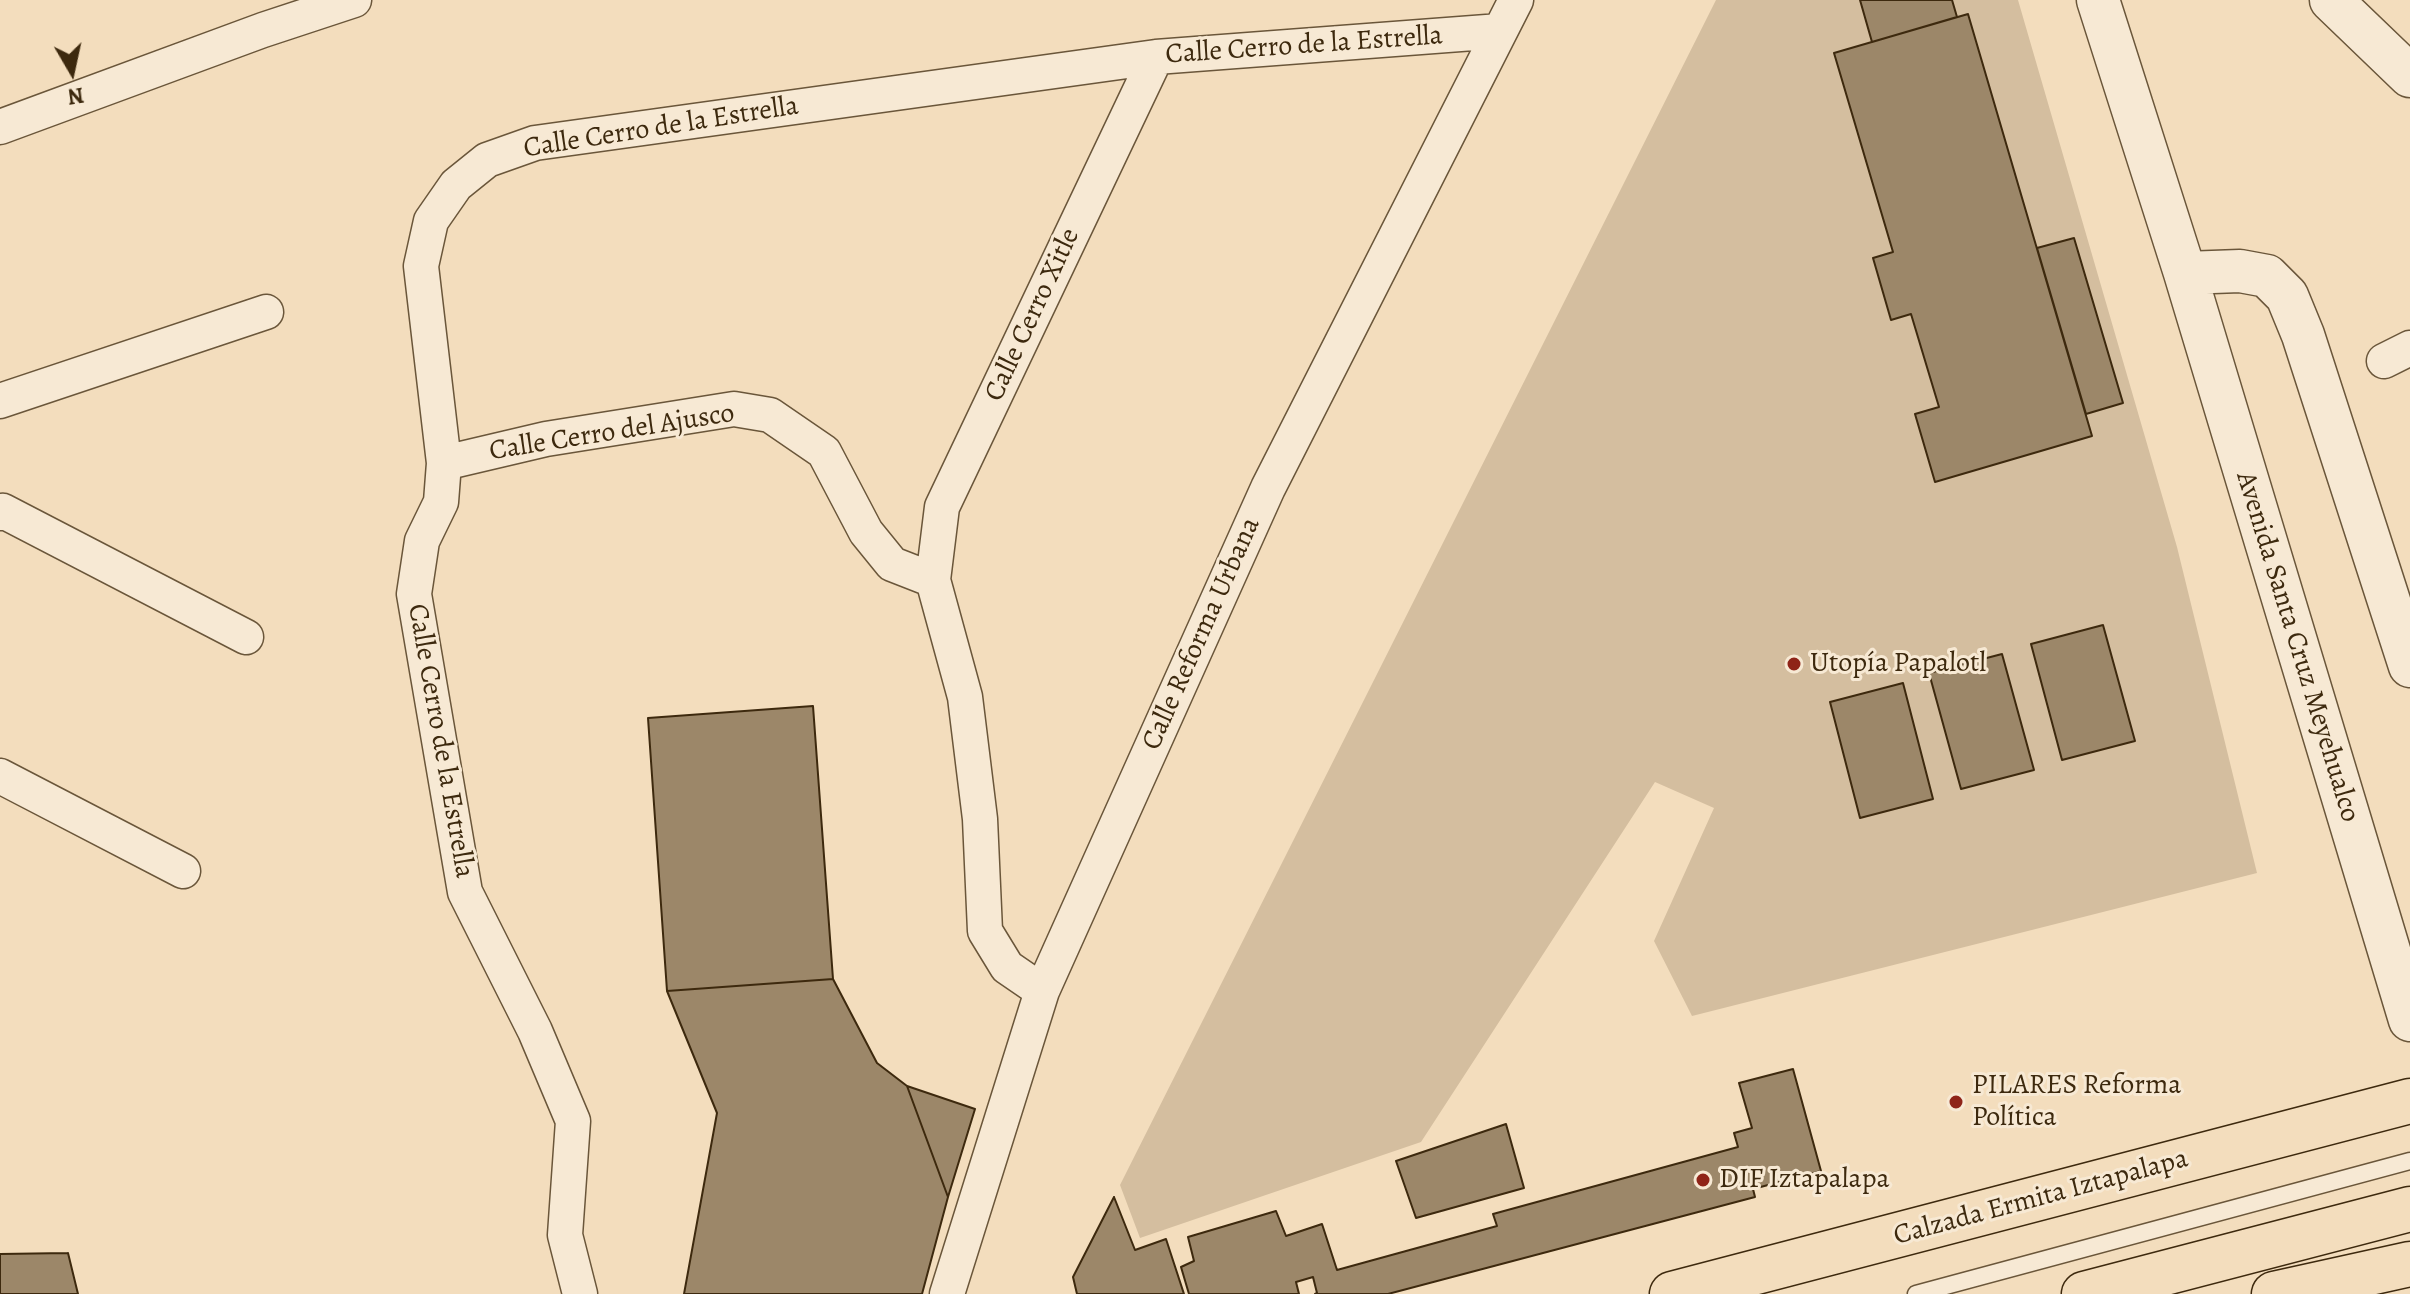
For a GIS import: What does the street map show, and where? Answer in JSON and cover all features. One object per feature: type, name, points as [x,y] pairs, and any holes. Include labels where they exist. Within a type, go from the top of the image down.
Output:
[{"type":"main road","name":"Calzada Ermita Iztapalapa","points":[[1672,1294],[2410,1101]]},
{"type":"main road","points":[[2084,1294],[2410,1209]]},
{"type":"main road","points":[[2274,1294],[2410,1264]]},
{"type":"street","points":[[0,127],[263,30],[354,0]]},
{"type":"street","name":"Calle Reforma Urbana","points":[[947,1294],[1042,991],[1268,488],[1516,0]]},
{"type":"street","name":"Avenida Santa Cruz Meyehualco","points":[[2098,0],[2185,273],[2410,1020]]},
{"type":"street","points":[[2331,0],[2410,76]]},
{"type":"street","name":"Calle Cerro de la Estrella","points":[[580,1294],[565,1235],[573,1121],[535,1031],[465,892],[414,594],[422,541],[441,502],[444,463],[421,266],[431,221],[456,185],[487,160],[535,143],[1156,57],[1500,31]]},
{"type":"street","name":"Calle Cerro Xitle","points":[[933,580],[942,507],[1156,57]]},
{"type":"street","points":[[2185,273],[2240,271],[2267,276],[2287,296],[2308,350],[2410,666]]},
{"type":"street","points":[[0,401],[266,312]]},
{"type":"street","name":"Calle Cerro del Ajusco","points":[[444,463],[546,439],[734,409],[770,415],[824,452],[866,532],[892,564],[933,580]]},
{"type":"street","points":[[0,513],[3,511],[246,637]]},
{"type":"street","points":[[933,580],[965,697],[980,819],[985,931],[1007,967],[1042,991]]},
{"type":"street","points":[[0,776],[183,871]]},
{"type":"lane","points":[[1916,1294],[2410,1161]]},
{"type":"shaded area","name":"Utopía Papalotl","points":[[1716,0],[2018,0],[2177,547],[2257,873],[1692,1016],[1654,941],[1714,808],[1655,782],[1421,1142],[1140,1238],[1120,1185]]},
{"type":"building","points":[[1860,0],[1952,0],[1957,17],[1872,42]]},
{"type":"building","points":[[1968,14],[2092,436],[1935,482],[1915,414],[1939,407],[1911,314],[1891,320],[1873,258],[1893,252],[1834,53]]},
{"type":"building","points":[[2074,238],[2123,403],[2086,414],[2037,248]]},
{"type":"building","points":[[2103,625],[2135,741],[2062,760],[2031,644]]},
{"type":"building","points":[[2002,654],[2034,770],[1961,789],[1929,673]]},
{"type":"building","points":[[1903,683],[1933,799],[1860,818],[1830,702]]},
{"type":"building","points":[[813,706],[833,979],[667,991],[648,718]]},
{"type":"building","points":[[833,979],[877,1063],[907,1086],[948,1197],[922,1294],[684,1294],[717,1113],[667,991]]},
{"type":"building","name":"DIF Iztapalapa","points":[[1793,1069],[1821,1171],[1753,1189],[1755,1197],[1388,1294],[1315,1294],[1313,1277],[1296,1282],[1299,1294],[1189,1294],[1181,1267],[1194,1261],[1188,1237],[1276,1211],[1286,1236],[1322,1224],[1337,1270],[1497,1226],[1493,1214],[1738,1147],[1734,1133],[1752,1128],[1739,1083]]},
{"type":"building","points":[[907,1086],[975,1109],[948,1197]]},
{"type":"building","points":[[1506,1124],[1524,1188],[1416,1218],[1396,1161]]},
{"type":"building","points":[[1114,1197],[1135,1250],[1166,1239],[1184,1294],[1077,1294],[1073,1277]]},
{"type":"building","points":[[68,1253],[78,1294],[0,1294],[0,1254]]},
{"type":"place","name":"Utopía Papalotl","points":[[1794,664]]},
{"type":"place","name":"PILARES Reforma Política","points":[[1956,1102]]},
{"type":"place","name":"DIF Iztapalapa","points":[[1703,1180]]}]
